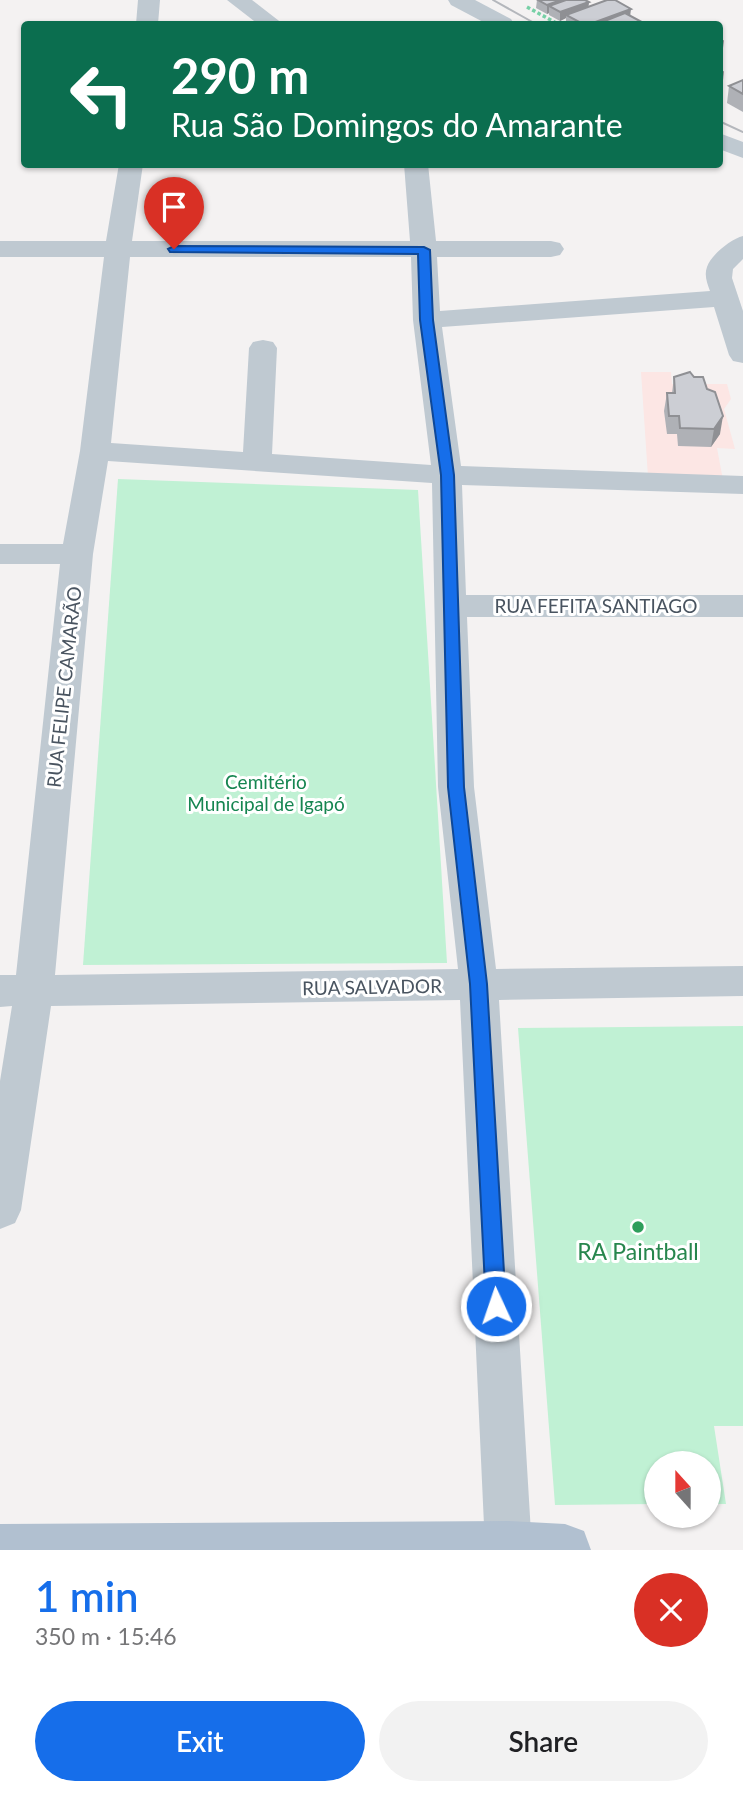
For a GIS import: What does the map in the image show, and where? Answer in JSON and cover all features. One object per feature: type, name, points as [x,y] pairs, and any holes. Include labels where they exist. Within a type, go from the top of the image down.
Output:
[{"type":"main road","points":[[5,1548],[509,1547],[565,1550]]},
{"type":"street","points":[[147,21],[149,0]]},
{"type":"street","points":[[238,0],[268,21]]},
{"type":"street","points":[[459,0],[498,21]]},
{"type":"street","points":[[723,143],[743,151]]},
{"type":"street","name":"RUA FELIPE CAMARÃO","points":[[0,1210],[17,991],[77,554],[95,451],[118,249],[130,168]]},
{"type":"street","points":[[416,168],[427,320],[447,475],[456,787],[479,984],[509,1547]]},
{"type":"street","points":[[743,244],[720,267],[723,298],[743,355]]},
{"type":"street","points":[[0,249],[551,249]]},
{"type":"street","points":[[427,320],[723,298]]},
{"type":"street","points":[[257,463],[263,348]]},
{"type":"street","points":[[95,451],[447,475],[743,485]]},
{"type":"street","points":[[0,554],[77,554]]},
{"type":"street","name":"RUA FEFITA SANTIAGO","points":[[449,606],[743,606]]},
{"type":"street","name":"RUA SALVADOR","points":[[17,991],[743,981]]},
{"type":"path","points":[[525,6],[552,21]]},
{"type":"shaded area","points":[[641,372],[671,372],[672,384],[727,384],[731,399],[724,409],[735,449],[717,448],[723,480],[648,477]]},
{"type":"green space","name":"Cemitério Municipal de Igapó","points":[[118,479],[418,490],[447,963],[83,965]]},
{"type":"green space","name":"RA Paintball","points":[[743,1026],[743,1426],[714,1426],[718,1451],[644,1451],[644,1504],[555,1505],[518,1028]]},
{"type":"green space","name":"RA Paintball","points":[[721,1472],[726,1504],[721,1504]]},
{"type":"building","points":[[538,0],[561,0],[547,5]]},
{"type":"building","points":[[566,0],[589,2],[560,12],[549,6]]},
{"type":"building","points":[[607,0],[615,0],[631,9],[598,21],[577,21],[566,15]]},
{"type":"building","points":[[625,13],[640,21],[605,21]]},
{"type":"building","points":[[743,80],[743,94],[729,86]]},
{"type":"building","points":[[690,372],[694,377],[703,377],[707,389],[715,392],[723,416],[714,429],[680,428],[679,416],[669,416],[667,393],[675,393],[674,377]]},
{"type":"tram line","points":[[493,0],[531,21]]},
{"type":"tram line","points":[[723,123],[743,132]]},
{"type":"place","name":"RA Paintball","points":[[638,1227]]},
{"type":"route","points":[[174,249],[424,250],[427,320],[447,475],[456,787],[479,984],[496,1306]]}]
